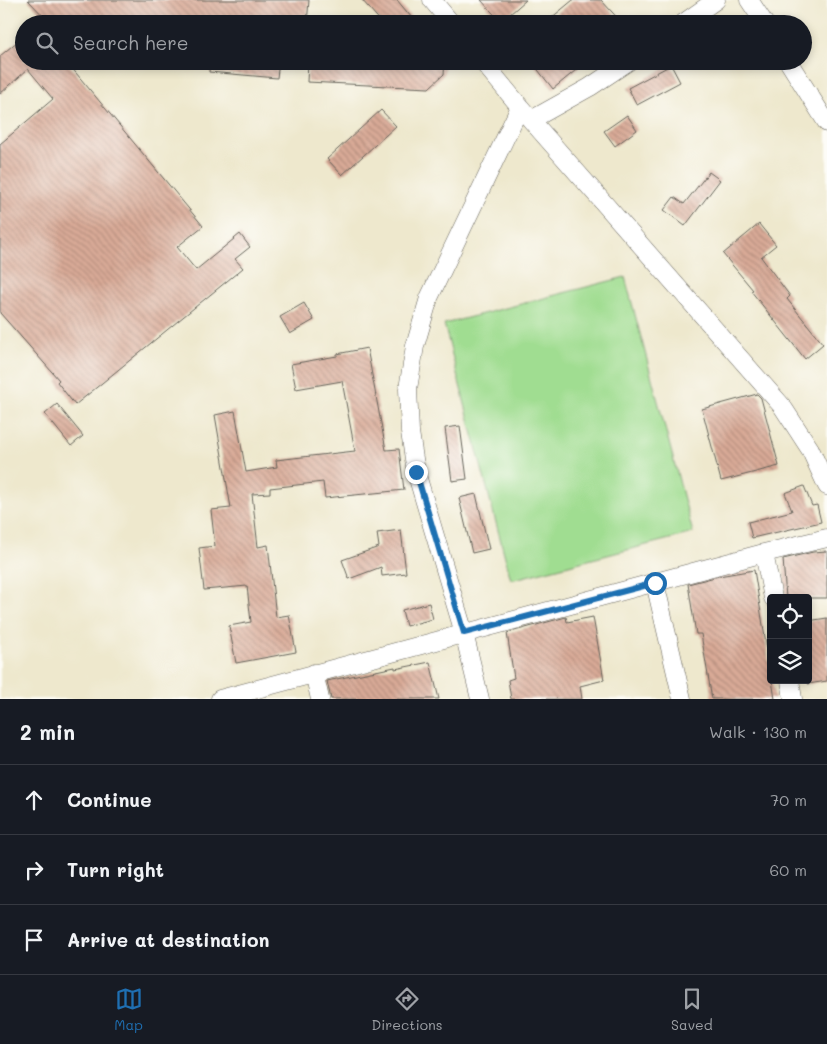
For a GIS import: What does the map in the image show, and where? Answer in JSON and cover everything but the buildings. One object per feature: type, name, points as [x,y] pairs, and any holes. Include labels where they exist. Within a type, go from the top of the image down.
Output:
[{"type":"street","points":[[432,0],[444,15]]},
{"type":"street","points":[[695,15],[716,0]]},
{"type":"street","points":[[749,0],[759,15]]},
{"type":"street","points":[[489,70],[782,406],[810,449],[827,486]]},
{"type":"street","points":[[480,699],[464,633],[416,472],[410,432],[408,389],[415,346],[429,298],[525,113],[590,87],[616,70]]},
{"type":"street","points":[[794,70],[827,123]]},
{"type":"street","points":[[220,699],[764,553],[827,538]]},
{"type":"street","points":[[764,553],[772,594]]},
{"type":"street","points":[[655,583],[682,699]]},
{"type":"street","points":[[314,674],[320,699]]},
{"type":"street","points":[[791,684],[793,699]]},
{"type":"green space","points":[[625,277],[693,533],[511,580],[444,324]]},
{"type":"route","points":[[416,472],[464,633],[655,583]]}]
